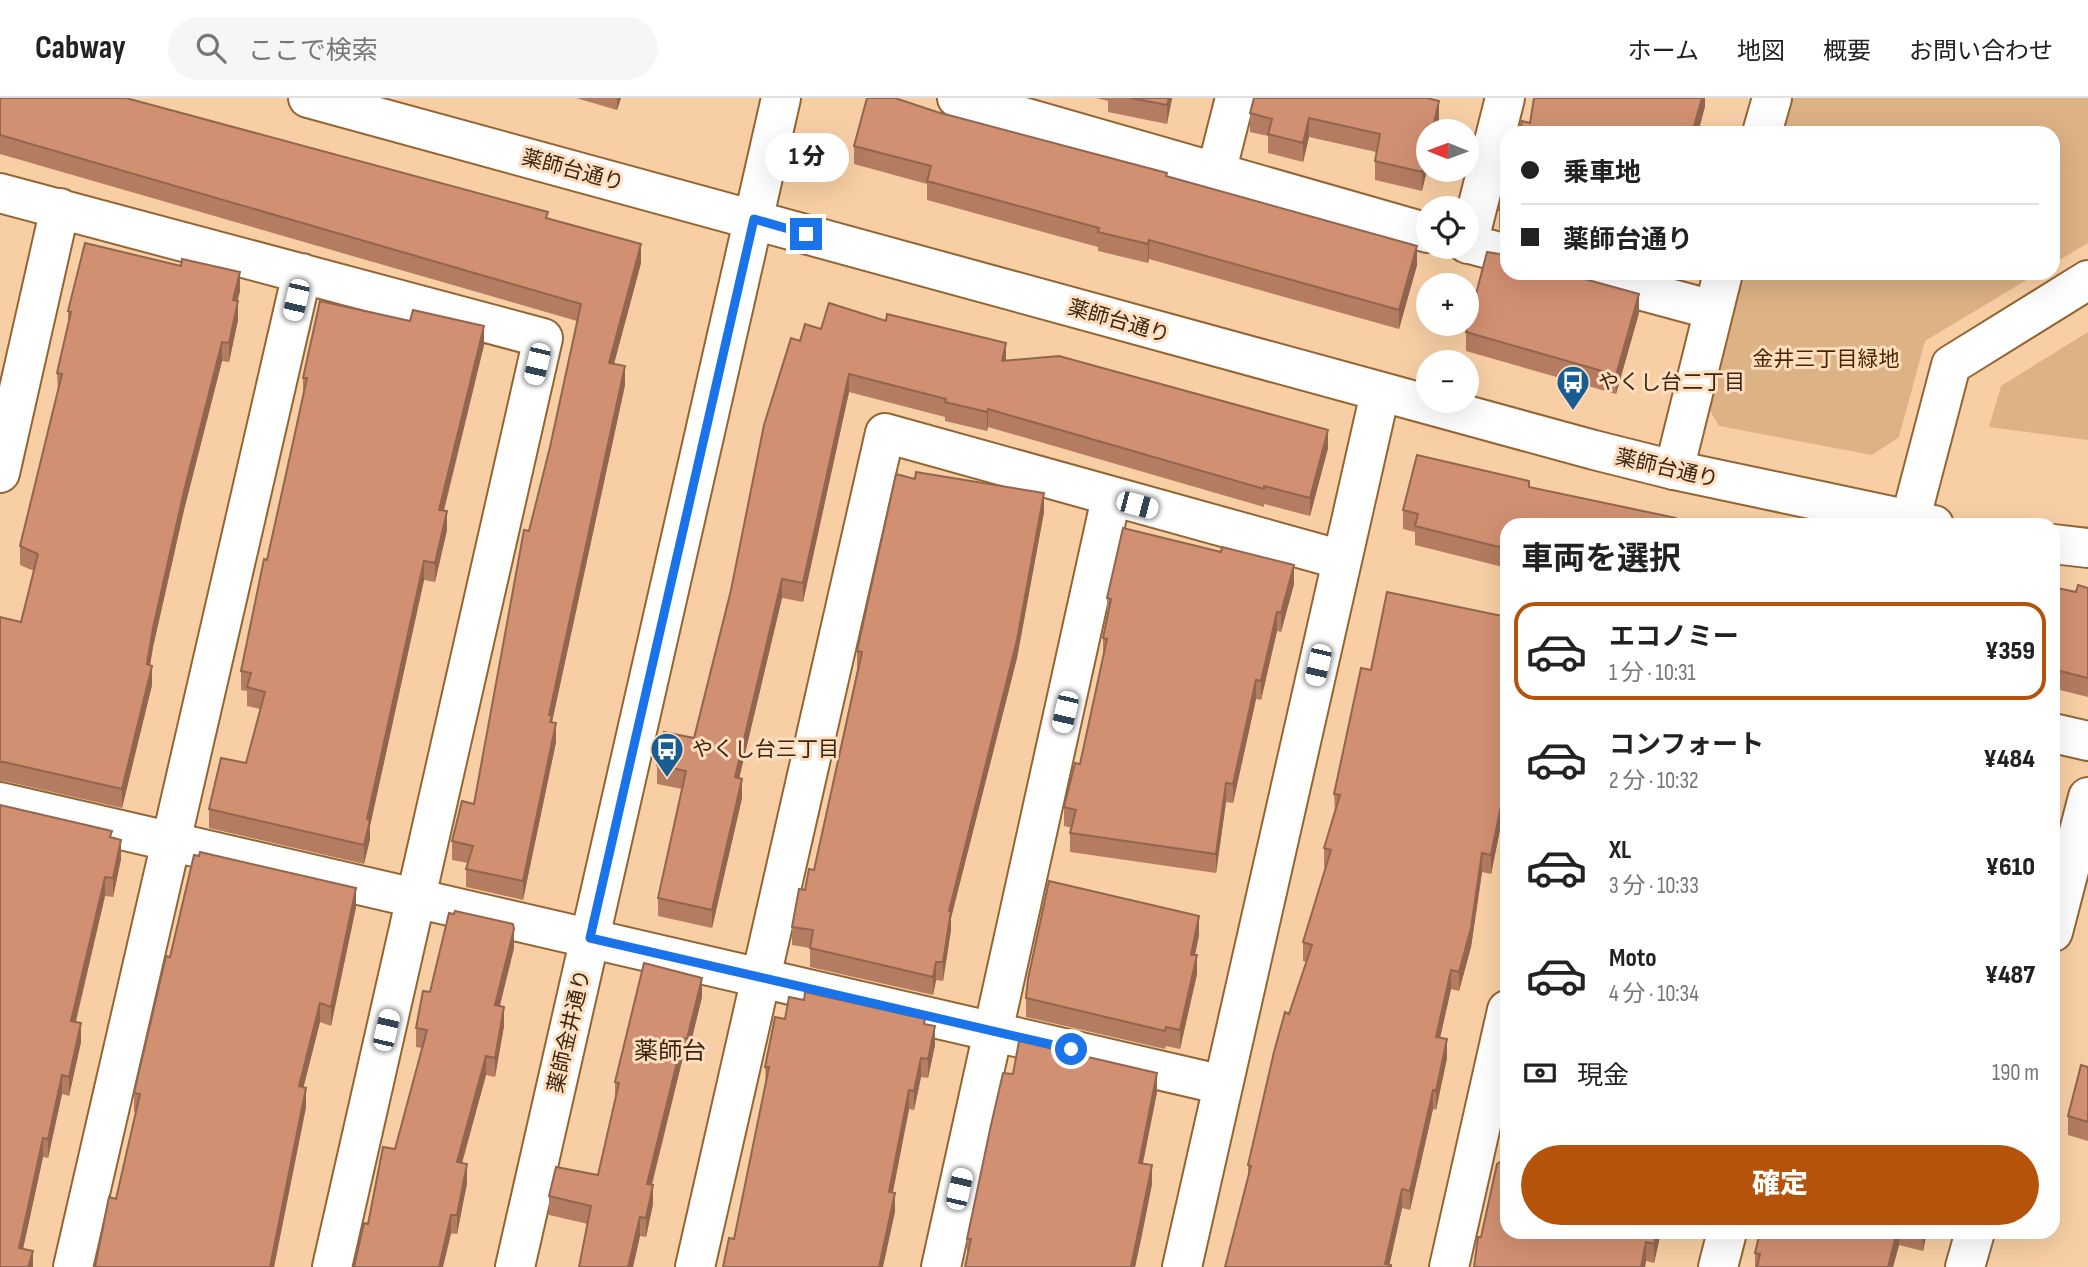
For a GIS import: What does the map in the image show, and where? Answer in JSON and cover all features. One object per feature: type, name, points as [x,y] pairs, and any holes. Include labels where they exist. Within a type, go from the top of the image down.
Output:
[{"type":"street","name":"薬師台通り","points":[[308,98],[1380,393],[1674,471],[1890,518]]},
{"type":"street","name":"薬師金井通り","points":[[515,1267],[781,98]]},
{"type":"street","points":[[957,98],[1416,230]]},
{"type":"street","points":[[1216,173],[1235,98]]},
{"type":"street","points":[[1479,198],[1505,98]]},
{"type":"street","points":[[1764,126],[1772,98]]},
{"type":"street","points":[[0,193],[543,338],[332,1267]]},
{"type":"street","points":[[0,473],[60,208]]},
{"type":"street","points":[[1479,247],[1500,252]]},
{"type":"street","points":[[73,1267],[302,273]]},
{"type":"street","points":[[1602,280],[1713,310]]},
{"type":"street","points":[[1674,471],[1721,280]]},
{"type":"street","points":[[1919,518],[1951,365],[2088,280]]},
{"type":"street","points":[[1182,1267],[1380,393]]},
{"type":"street","points":[[695,1267],[885,433],[1111,498],[1342,560]]},
{"type":"street","points":[[941,1267],[1111,498]]},
{"type":"street","points":[[2060,545],[2088,548]]},
{"type":"street","points":[[2060,735],[2088,741]]},
{"type":"street","points":[[2060,905],[2088,797]]},
{"type":"street","points":[[0,802],[1223,1084]]},
{"type":"street","points":[[1449,1267],[1492,1143],[1500,1072]]},
{"type":"street","points":[[1718,1267],[1725,1239]]},
{"type":"street","points":[[1965,1267],[1973,1239]]},
{"type":"green space","points":[[1791,98],[2088,98],[2088,243],[2060,260],[2060,126],[1783,126]]},
{"type":"green space","name":"金井三丁目緑地","points":[[1741,280],[2026,280],[1925,341],[1899,437],[1872,455],[1719,426],[1706,404]]},
{"type":"green space","points":[[2088,332],[2088,440],[1989,427],[2001,386]]},
{"type":"building","points":[[0,98],[126,98],[548,212],[546,218],[641,244],[609,363],[625,366],[549,715],[552,716],[550,722],[556,723],[523,881],[466,869],[473,846],[452,841],[462,801],[474,804],[524,530],[529,531],[581,304],[0,135]]},
{"type":"building","points":[[867,98],[895,98],[937,112],[1167,173],[1166,176],[1416,246],[1416,250],[1399,310],[1149,240],[1148,244],[1098,232],[1099,228],[927,181],[931,166],[854,146]]},
{"type":"building","points":[[1131,98],[1169,98],[1167,105]]},
{"type":"building","points":[[1254,98],[1427,98],[1439,101],[1435,119],[1416,119],[1416,171],[1375,161],[1380,134],[1309,118],[1303,143],[1268,134],[1272,119],[1250,113]]},
{"type":"building","points":[[1534,98],[1702,98],[1694,126],[1521,126],[1522,121],[1530,123]]},
{"type":"building","points":[[85,243],[181,266],[182,259],[240,272],[233,300],[238,301],[229,343],[222,342],[184,491],[153,628],[147,664],[152,666],[122,789],[0,762],[0,617],[21,622],[38,554],[20,546],[62,374],[57,373],[71,312],[68,311]]},
{"type":"building","points":[[1487,252],[1500,254],[1500,280],[1588,280],[1639,294],[1616,375],[1479,336],[1479,282]]},
{"type":"building","points":[[320,301],[410,321],[413,310],[484,326],[439,510],[447,511],[435,563],[424,561],[367,819],[370,820],[364,845],[209,809],[221,758],[246,763],[265,692],[247,687],[251,673],[241,671],[264,559],[267,560],[307,378],[303,378]]},
{"type":"building","points":[[829,303],[886,321],[887,314],[1006,343],[1002,361],[1059,356],[1328,430],[1310,498],[1264,486],[1264,489],[988,409],[987,412],[945,402],[946,399],[849,374],[803,583],[782,579],[735,777],[742,779],[712,910],[658,898],[686,771],[657,765],[664,732],[694,738],[731,590],[764,425],[791,338],[800,341],[805,324],[821,329]]},
{"type":"building","points":[[1417,455],[1529,481],[1529,487],[1676,518],[1500,518],[1500,547],[1415,526],[1418,514],[1403,510]]},
{"type":"building","points":[[916,472],[1044,493],[1017,640],[949,911],[943,962],[936,962],[933,977],[810,948],[813,930],[792,927],[799,889],[805,890],[809,869],[814,870],[862,652],[857,651],[896,474],[915,479]]},
{"type":"building","points":[[1123,528],[1221,552],[1222,547],[1294,565],[1281,613],[1277,612],[1261,681],[1256,680],[1233,784],[1226,783],[1216,854],[1070,833],[1076,810],[1064,807],[1075,763],[1080,764],[1107,639],[1103,638],[1111,599],[1107,598]]},
{"type":"building","points":[[2078,585],[2088,588],[2088,678],[2060,671],[2060,589],[2076,592]]},
{"type":"building","points":[[1387,592],[1500,616],[1500,811],[1491,855],[1482,853],[1471,928],[1459,972],[1451,970],[1436,1037],[1447,1039],[1436,1091],[1433,1090],[1410,1191],[1402,1189],[1385,1264],[1391,1267],[1225,1267],[1251,1166],[1248,1165],[1274,1052],[1285,1012],[1289,1014],[1312,945],[1303,942],[1331,850],[1324,848],[1340,795],[1334,794],[1361,668],[1371,670]]},
{"type":"building","points":[[0,805],[112,831],[110,837],[121,840],[113,878],[105,877],[71,1021],[81,1023],[69,1077],[62,1075],[48,1139],[43,1138],[19,1248],[33,1251],[28,1267],[0,1267]]},
{"type":"building","points":[[200,852],[356,888],[331,1007],[320,1003],[299,1086],[306,1088],[270,1267],[95,1267],[109,1197],[116,1199],[140,1094],[134,1093],[166,956],[170,957],[194,855],[199,856]]},
{"type":"building","points":[[1049,881],[1199,916],[1191,955],[1197,955],[1180,1030],[1166,1027],[1165,1031],[1026,998]]},
{"type":"building","points":[[455,911],[513,924],[514,929],[495,1005],[504,1007],[495,1058],[486,1056],[457,1162],[467,1164],[457,1215],[451,1215],[439,1267],[354,1267],[364,1223],[368,1224],[383,1147],[395,1149],[427,1030],[416,1028],[423,991],[430,992],[449,913],[454,914]]},
{"type":"building","points":[[644,963],[702,978],[687,1039],[683,1038],[647,1184],[653,1185],[646,1218],[640,1217],[628,1267],[579,1267],[591,1206],[549,1196],[556,1167],[598,1175],[619,1083],[615,1082]]},
{"type":"building","points":[[805,992],[925,1019],[924,1024],[935,1026],[928,1059],[921,1058],[914,1091],[909,1090],[889,1192],[895,1193],[879,1267],[723,1267],[729,1238],[734,1239],[769,1067],[765,1067],[775,1017],[785,1019],[789,997],[804,1000]]},
{"type":"building","points":[[1019,1041],[1157,1073],[1139,1163],[1152,1165],[1131,1267],[965,1267],[971,1239],[967,1239],[1003,1073],[1013,1074]]},
{"type":"building","points":[[2081,1065],[2088,1067],[2088,1122],[2068,1116]]},
{"type":"building","points":[[1500,1162],[1500,1239],[1655,1239],[1654,1244],[1646,1242],[1641,1267],[1474,1267],[1478,1237],[1481,1237],[1497,1164]]},
{"type":"building","points":[[1758,1239],[1895,1239],[1888,1267],[1757,1267],[1760,1254],[1755,1253]]},
{"type":"place","name":"やくし台二丁目","points":[[1573,412]]},
{"type":"place","name":"やくし台三丁目","points":[[667,779]]},
{"type":"district","name":"薬師台","points":[[670,1051]]},
{"type":"route","points":[[806,234],[754,219],[590,938],[1071,1049]]}]
